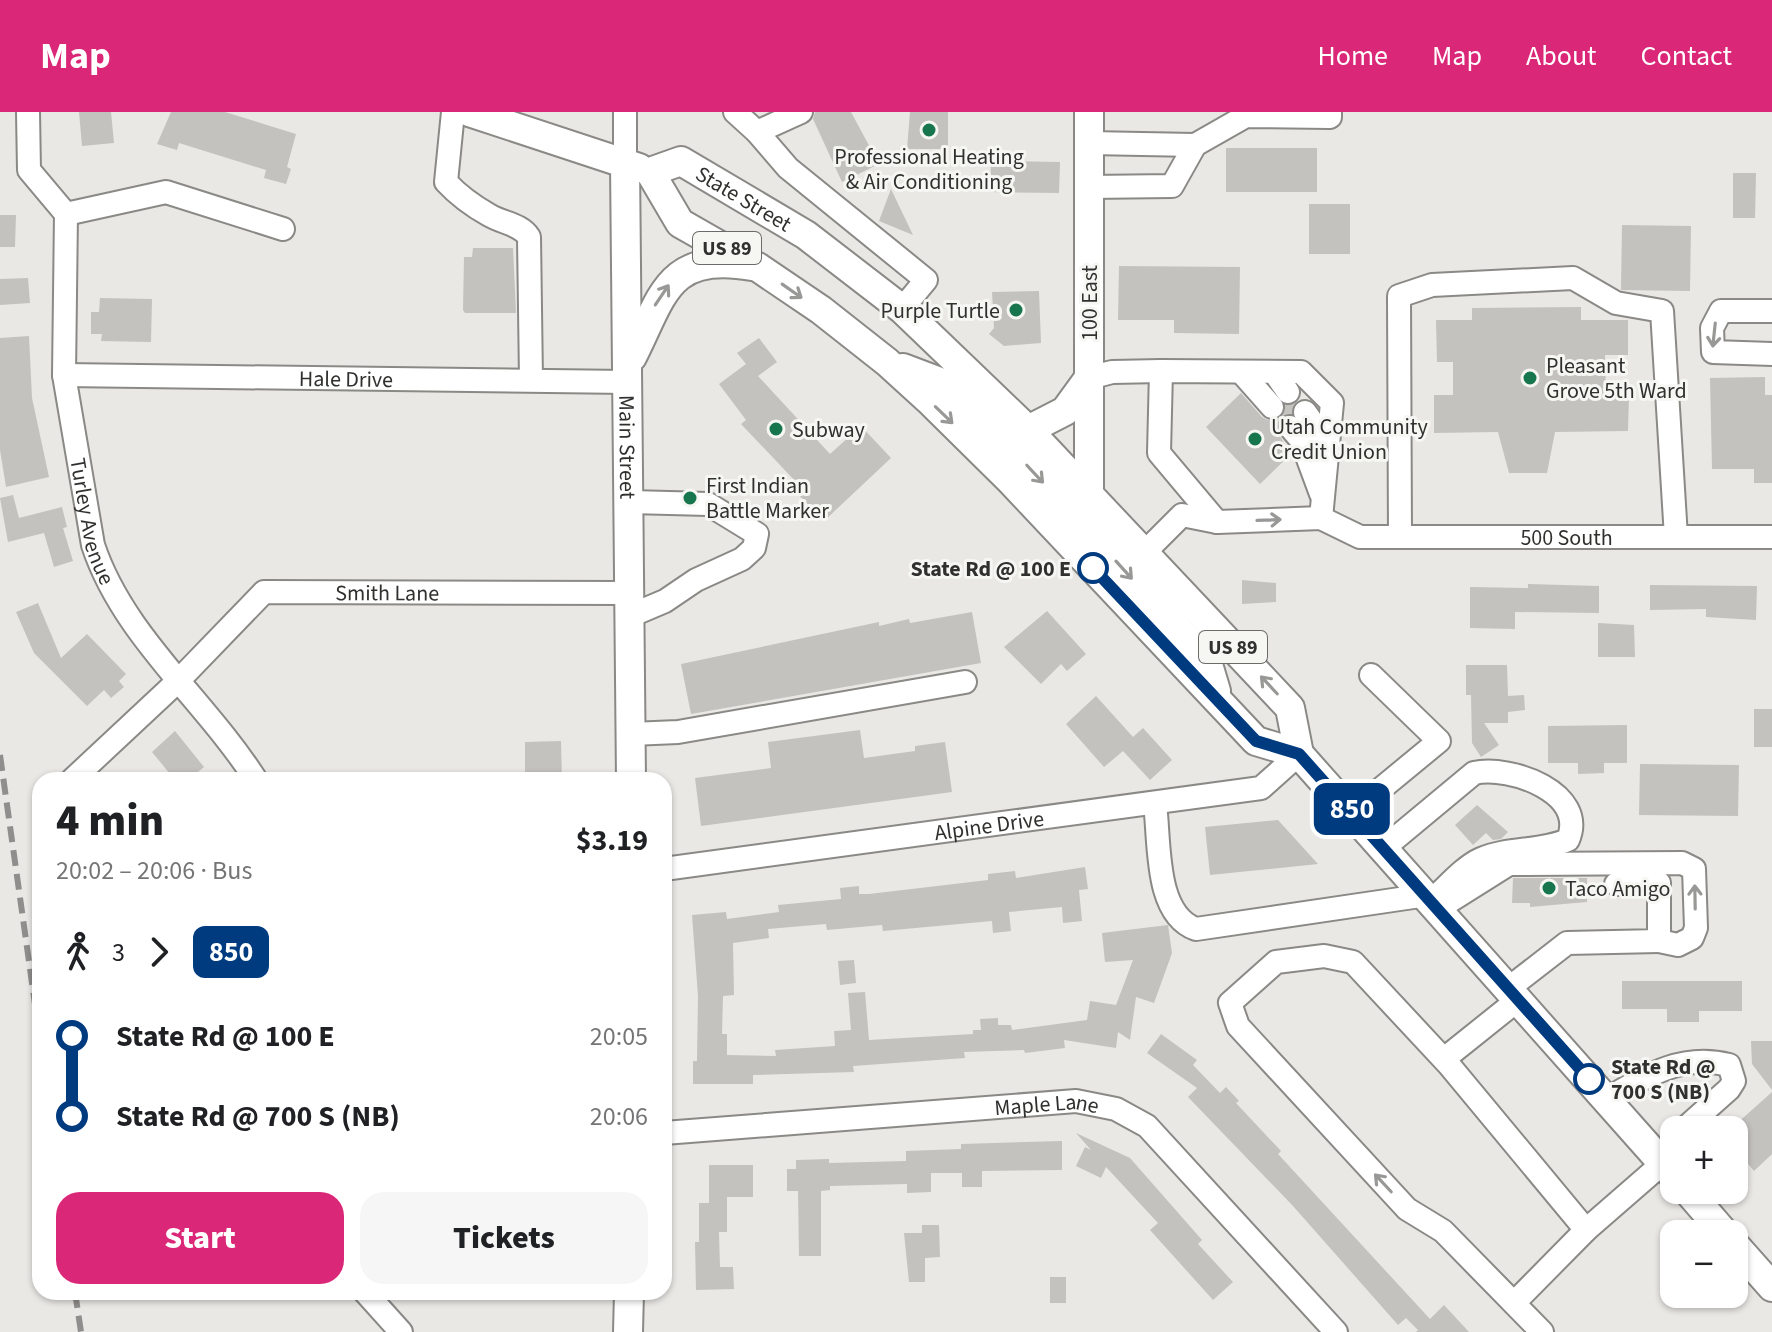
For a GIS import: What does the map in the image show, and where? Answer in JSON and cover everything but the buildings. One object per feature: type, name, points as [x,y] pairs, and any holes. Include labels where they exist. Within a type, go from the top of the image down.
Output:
[{"type":"main road","name":"State Street","points":[[469,112],[638,168],[681,161],[806,235],[902,309],[1028,430],[1080,503],[1145,552],[1290,708],[1299,754]]},
{"type":"main road","name":"100 East","points":[[1080,503],[1089,378],[1089,112]]},
{"type":"main road","name":"State Street","points":[[638,168],[680,223],[759,268],[887,362],[1009,479],[1256,741],[1299,754],[1354,811],[1607,1099],[1660,1151]]},
{"type":"main road","name":"Main Street","points":[[631,772],[628,373],[638,168]]},
{"type":"main road","points":[[628,373],[655,303],[666,287],[680,275],[715,264],[759,268]]},
{"type":"main road","points":[[887,362],[948,385],[1080,503],[1207,661],[1219,702]]},
{"type":"main road","points":[[1028,430],[1065,411],[1089,378]]},
{"type":"main road","points":[[1699,1204],[1713,1220]]},
{"type":"main road","points":[[1748,1260],[1772,1287]]},
{"type":"main road","points":[[628,1332],[629,1300]]},
{"type":"street","points":[[28,112],[29,170],[66,214],[166,192],[283,229]]},
{"type":"street","points":[[453,112],[446,182],[459,196],[491,217],[525,231],[529,237],[531,380]]},
{"type":"street","name":"Main Street","points":[[625,112],[638,168]]},
{"type":"street","points":[[735,112],[788,168],[926,280],[902,309]]},
{"type":"street","points":[[757,132],[801,112]]},
{"type":"street","points":[[1089,143],[1195,145],[1246,116],[1330,117],[1330,112]]},
{"type":"street","points":[[1089,187],[1172,186],[1195,145]]},
{"type":"street","name":"Turley Avenue","points":[[66,214],[64,375],[93,545],[102,571],[122,607],[250,772]]},
{"type":"street","points":[[1400,537],[1399,296],[1432,285],[1573,278],[1616,303],[1662,311],[1676,537]]},
{"type":"street","points":[[1772,311],[1721,311],[1712,328],[1713,352],[1772,354]]},
{"type":"street","points":[[1161,371],[1159,453],[1217,522]]},
{"type":"street","points":[[1089,378],[1112,372],[1301,372],[1332,403],[1323,498]]},
{"type":"street","points":[[1256,372],[1279,400],[1256,372]]},
{"type":"street","name":"Hale Drive","points":[[64,375],[531,380],[628,373]]},
{"type":"street","points":[[1323,498],[1309,434],[1297,420],[1320,433],[1328,452]]},
{"type":"street","points":[[1145,552],[1182,515],[1217,522],[1323,498]]},
{"type":"street","name":"500 South","points":[[1323,498],[1360,537],[1772,537]]},
{"type":"street","points":[[630,502],[708,504],[757,534],[754,548],[742,559],[696,580],[665,601],[632,604]]},
{"type":"street","name":"Smith Lane","points":[[81,772],[179,680],[264,592],[632,604]]},
{"type":"street","points":[[1354,811],[1439,741],[1371,675]]},
{"type":"street","points":[[631,734],[678,732],[965,682]]},
{"type":"street","name":"Alpine Drive","points":[[672,868],[1261,788],[1299,754]]},
{"type":"street","points":[[1385,847],[1474,773],[1505,771],[1527,776],[1543,784],[1558,800],[1573,829],[1568,840],[1551,847],[1528,848],[1478,860],[1433,901]]},
{"type":"street","points":[[1155,804],[1166,892],[1174,914],[1184,925],[1196,929],[1433,901],[1509,864],[1682,863],[1694,869],[1696,928],[1692,938],[1678,945],[1659,941],[1567,943],[1444,1059]]},
{"type":"street","points":[[1616,884],[1659,883],[1659,941]]},
{"type":"street","points":[[1542,1332],[1443,1231],[1407,1209],[1238,1026],[1230,1003],[1276,962],[1324,956],[1353,962],[1444,1059],[1586,1230]]},
{"type":"street","points":[[1607,1099],[1668,1066],[1691,1062],[1729,1065],[1734,1081],[1699,1116]]},
{"type":"street","name":"Maple Lane","points":[[672,1132],[1076,1101],[1116,1109],[1147,1126],[1336,1332]]},
{"type":"street","points":[[1514,1303],[1586,1230],[1660,1164]]},
{"type":"street","points":[[372,1300],[401,1332]]},
{"type":"tunnel","points":[[1279,401],[1297,420]]},
{"type":"railway","points":[[0,755],[32,983]]},
{"type":"railway","points":[[76,1300],[81,1332]]},
{"type":"bus line","name":"850","points":[[1093,568],[1256,741],[1299,754],[1354,811],[1589,1079]]},
{"type":"place","name":"Professional Heating & Air Conditioning","points":[[929,130]]},
{"type":"place","name":"Purple Turtle","points":[[1016,310]]},
{"type":"place","name":"Pleasant Grove 5th Ward","points":[[1530,378]]},
{"type":"place","name":"Subway","points":[[776,429]]},
{"type":"place","name":"Utah Community Credit Union","points":[[1255,439]]},
{"type":"place","name":"First Indian Battle Marker","points":[[690,498]]},
{"type":"place","name":"State Rd @ 100 E","points":[[1093,568]]},
{"type":"place","name":"Taco Amigo","points":[[1549,888]]},
{"type":"place","name":"State Rd @ 700 S (NB)","points":[[1589,1079]]}]
